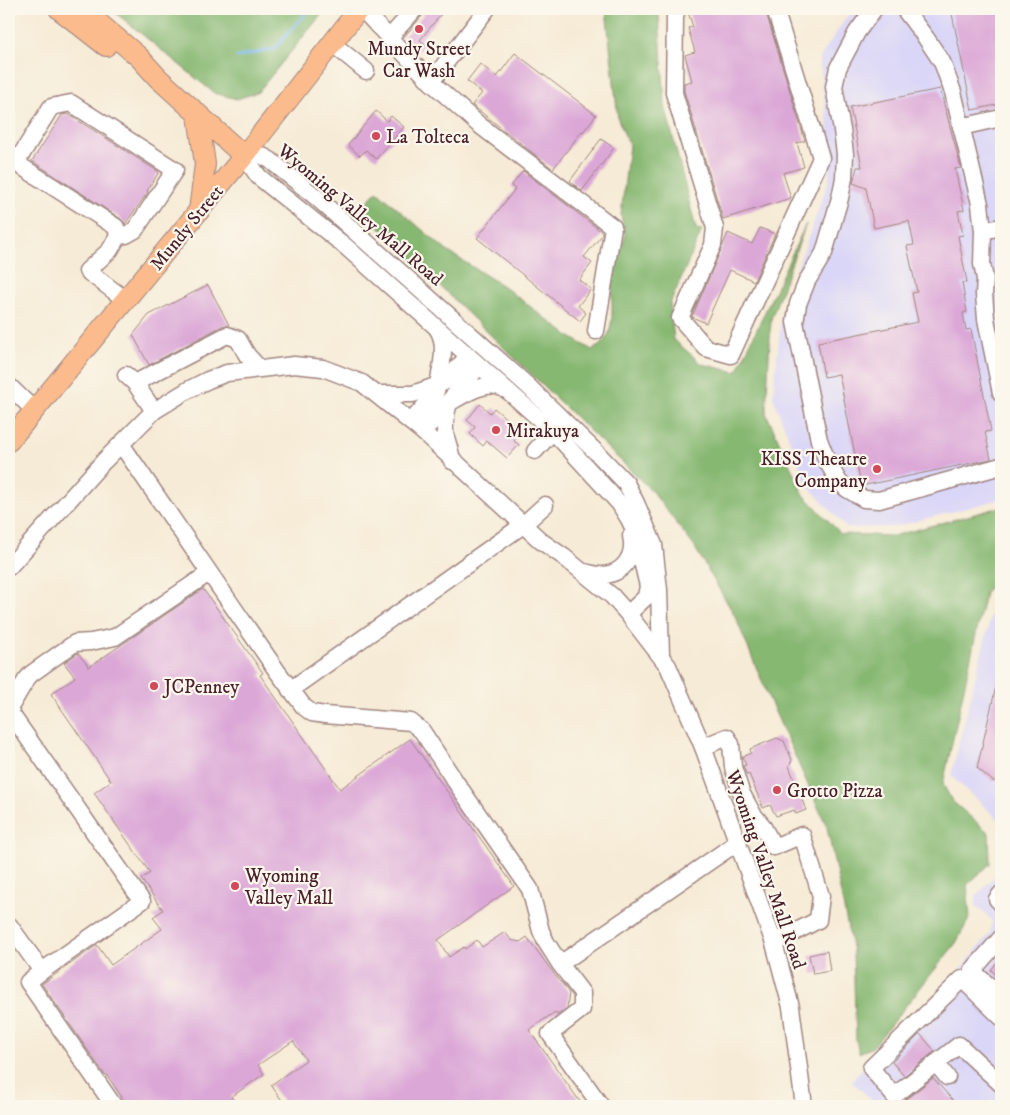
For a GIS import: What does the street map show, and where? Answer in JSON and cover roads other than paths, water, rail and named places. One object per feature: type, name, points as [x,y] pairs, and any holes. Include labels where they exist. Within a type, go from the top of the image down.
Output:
[{"type":"main road","points":[[59,9],[131,66],[158,78]]},
{"type":"main road","points":[[82,9],[140,57],[158,78],[244,156]]},
{"type":"main road","name":"Mundy Street","points":[[9,441],[244,156],[361,9]]},
{"type":"main road","points":[[198,114],[205,164],[199,211]]},
{"type":"street","points":[[361,9],[431,82],[478,124],[613,227],[596,331]]},
{"type":"street","points":[[390,38],[415,9]]},
{"type":"street","points":[[431,82],[487,9]]},
{"type":"street","points":[[677,9],[675,17],[674,93],[715,228],[713,245],[680,318],[706,348],[731,355],[821,158],[775,9]]},
{"type":"street","points":[[874,9],[857,32],[838,68],[834,87],[845,154],[844,178],[824,253],[807,281],[798,304],[795,322],[819,440],[839,482],[864,499],[879,500],[1001,466]]},
{"type":"street","points":[[904,9],[942,62],[949,78],[980,204],[983,231],[982,264],[985,279],[986,319],[1001,393]]},
{"type":"street","points":[[333,44],[366,71]]},
{"type":"street","points":[[118,236],[131,234],[135,230],[175,170],[71,103],[51,107],[12,167],[116,227],[118,236],[110,250],[87,271],[126,300]]},
{"type":"street","points":[[961,127],[1001,118]]},
{"type":"street","name":"Wyoming Valley Mall Road","points":[[619,503],[552,431],[346,246],[259,177],[244,156],[259,154],[270,160],[316,197],[528,386],[626,483],[654,544],[659,590],[660,655]]},
{"type":"street","points":[[983,231],[1001,228]]},
{"type":"street","points":[[417,427],[438,385],[443,346],[440,333],[432,322]]},
{"type":"street","points":[[154,411],[131,379],[227,335],[238,339],[247,355],[259,368]]},
{"type":"street","points":[[376,394],[413,394],[446,381],[474,361]]},
{"type":"street","points":[[452,461],[445,435],[446,416],[449,403],[460,388],[474,361]]},
{"type":"street","name":"Wyoming Valley Mall Road","points":[[9,567],[121,444],[154,411],[208,380],[227,373],[259,368],[282,368],[294,365],[323,368],[362,383],[417,427],[541,541],[583,571],[612,596],[668,666],[703,747],[774,943],[791,1007],[804,1106]]},
{"type":"street","points":[[417,427],[449,403],[490,384],[500,386],[511,394]]},
{"type":"street","points":[[9,386],[35,411]]},
{"type":"street","points":[[534,451],[552,431]]},
{"type":"street","points":[[121,444],[290,690],[304,707],[312,713],[411,722],[422,731],[530,889],[541,931],[546,942],[582,993],[582,1009],[550,1034],[601,1106]]},
{"type":"street","points":[[583,571],[604,575],[620,569],[631,558],[632,538],[619,503]]},
{"type":"street","points":[[619,503],[635,532],[648,586],[646,597],[628,614]]},
{"type":"street","points":[[290,690],[523,525],[545,505]]},
{"type":"street","points":[[114,1106],[28,982],[142,901],[9,710],[31,674],[75,643],[115,637],[209,573]]},
{"type":"street","points":[[703,747],[727,737],[731,744],[733,767],[741,792],[752,814],[762,825],[774,847],[802,835],[821,896],[818,920],[774,943]]},
{"type":"street","points":[[560,964],[738,842]]},
{"type":"street","points":[[1001,894],[997,899],[1001,903]]},
{"type":"street","points":[[9,925],[42,971]]},
{"type":"street","points":[[1001,938],[972,971],[1001,996]]},
{"type":"street","points":[[1001,1016],[962,979],[871,1068],[894,1096],[959,1045],[1001,1084]]},
{"type":"street","points":[[936,1063],[946,1077]]},
{"type":"waterway","points":[[237,57],[274,49],[310,9]]},
{"type":"place","name":"Mundy Street Car Wash","points":[[419,29]]},
{"type":"place","name":"La Tolteca","points":[[376,136]]},
{"type":"place","name":"Mirakuya","points":[[496,430]]},
{"type":"place","name":"KISS Theatre Company","points":[[877,469]]},
{"type":"place","name":"JCPenney","points":[[154,686]]},
{"type":"place","name":"Grotto Pizza","points":[[777,790]]},
{"type":"place","name":"Wyoming Valley Mall","points":[[235,886]]}]
